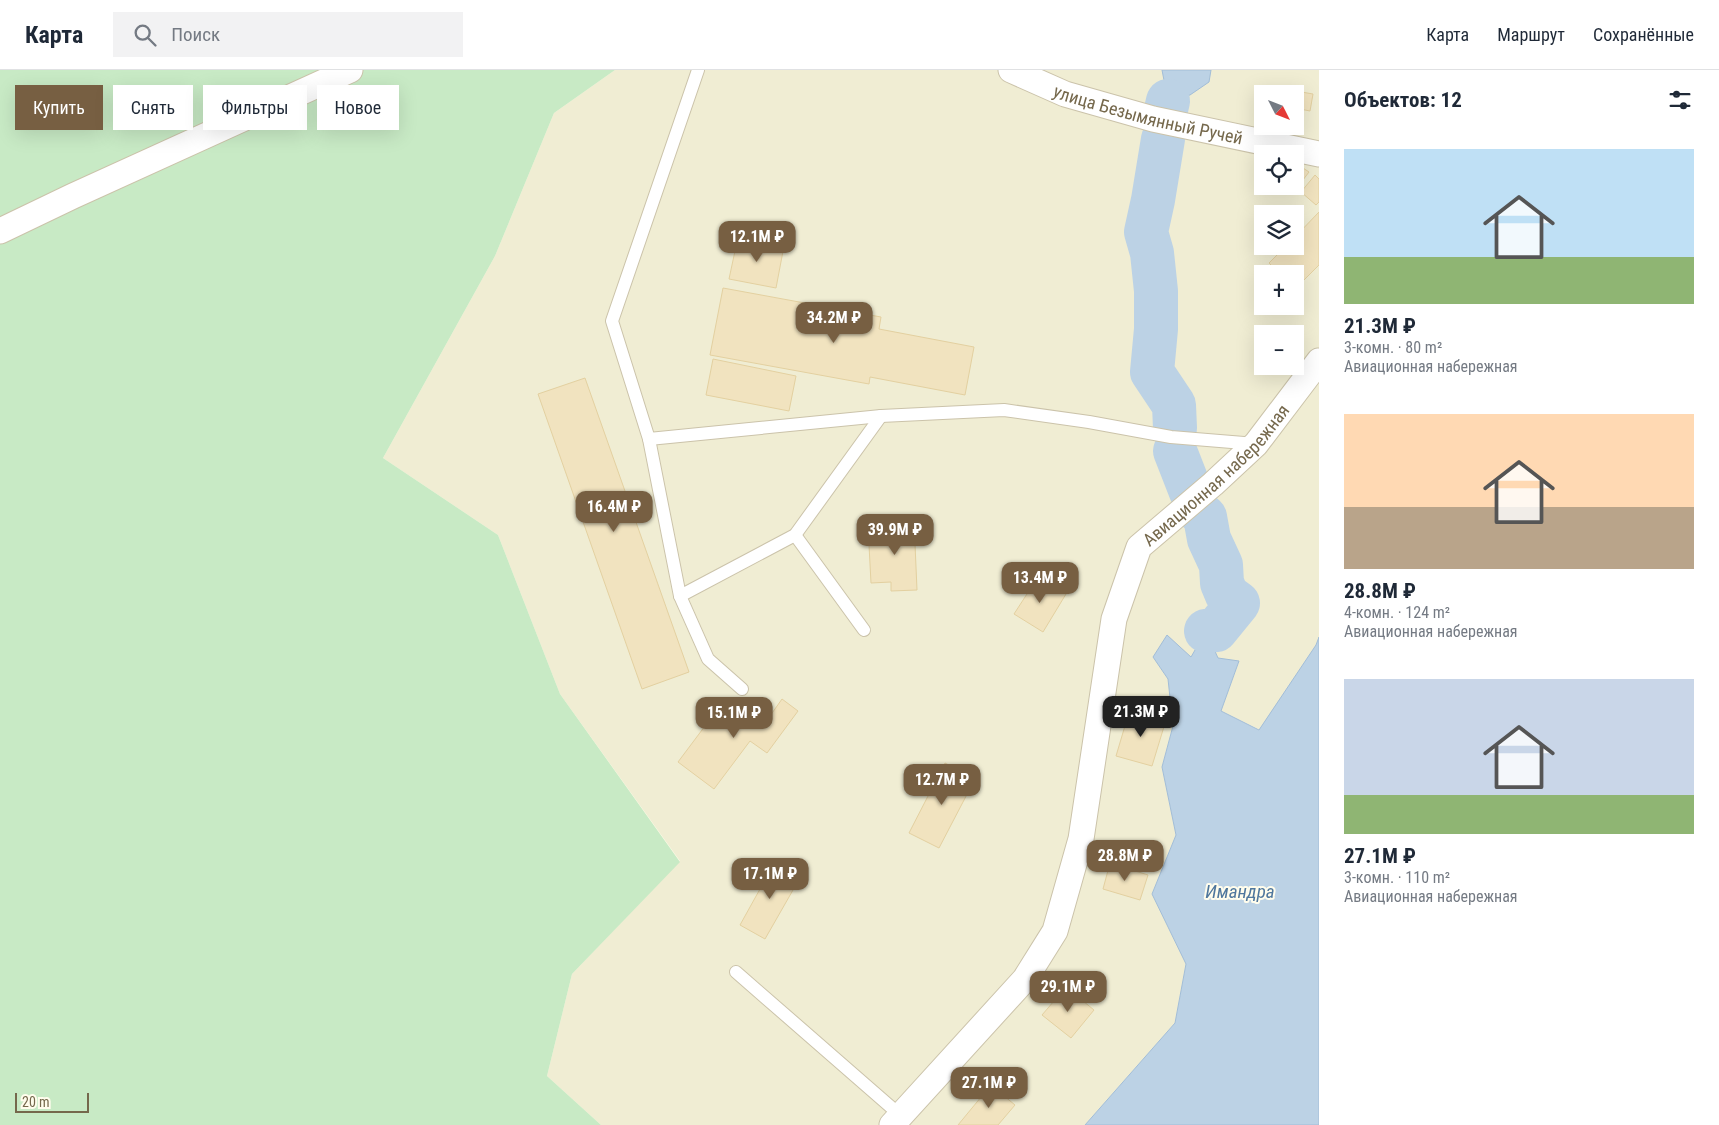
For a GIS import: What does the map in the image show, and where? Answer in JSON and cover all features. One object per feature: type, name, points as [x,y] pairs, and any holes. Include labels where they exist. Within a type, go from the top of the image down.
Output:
[{"type":"street","points":[[0,231],[350,70]]},
{"type":"street","name":"улица Безымянный Ручей","points":[[1011,70],[1064,94],[1153,119],[1319,154]]},
{"type":"street","name":"Авиационная набережная","points":[[896,1120],[1026,980],[1055,931],[1081,839],[1114,619],[1139,547],[1213,484],[1256,444],[1319,361]]},
{"type":"lane","points":[[698,70],[612,321],[649,439],[680,596],[708,659],[742,688]]},
{"type":"lane","points":[[649,439],[880,416],[1004,410],[1089,422],[1171,438],[1256,444]]},
{"type":"lane","points":[[680,596],[795,535],[880,416]]},
{"type":"lane","points":[[795,535],[864,630]]},
{"type":"lane","points":[[736,972],[896,1120]]},
{"type":"shaded area","points":[[615,70],[1319,70],[1319,637],[1316,645],[1260,730],[1221,711],[1239,662],[1218,658],[1206,632],[1191,658],[1153,657],[1168,679],[1173,726],[1162,767],[1176,835],[1152,894],[1186,964],[1175,1023],[1085,1125],[601,1125],[547,1076],[572,974],[680,861],[560,694],[498,535],[383,458],[495,256],[554,113]]},
{"type":"green space","points":[[0,70],[615,70],[554,113],[495,256],[383,458],[498,535],[560,694],[680,862],[572,974],[547,1076],[601,1125],[0,1125]]},
{"type":"water","points":[[1162,70],[1211,70],[1209,82],[1190,95],[1168,101]]},
{"type":"water","name":"Имандра","points":[[1206,631],[1218,658],[1239,661],[1221,711],[1259,730],[1316,645],[1319,637],[1319,1125],[1085,1125],[1175,1023],[1186,964],[1152,894],[1176,835],[1162,767],[1173,726],[1168,679],[1153,657],[1167,635],[1191,657]]},
{"type":"building","points":[[1304,92],[1313,94],[1310,111],[1304,110]]},
{"type":"building","points":[[1304,169],[1309,172],[1304,179]]},
{"type":"building","points":[[1315,175],[1319,179],[1319,202],[1316,205],[1304,195],[1304,188]]},
{"type":"building","points":[[1319,212],[1319,265],[1304,280],[1304,265],[1271,265],[1269,263],[1277,255],[1304,255],[1304,228]]},
{"type":"building","points":[[738,237],[784,246],[776,288],[729,279]]},
{"type":"building","points":[[723,288],[881,317],[879,329],[974,347],[965,395],[870,377],[869,384],[710,355]]},
{"type":"building","points":[[713,359],[796,376],[789,411],[706,395]]},
{"type":"building","points":[[585,378],[689,672],[642,689],[538,394]]},
{"type":"building","points":[[914,521],[917,590],[891,591],[891,582],[871,583],[869,545],[877,544],[877,523]]},
{"type":"building","points":[[1038,577],[1066,594],[1043,632],[1014,614]]},
{"type":"building","points":[[782,699],[798,711],[767,753],[750,741],[714,789],[678,762],[720,706],[736,718],[750,701],[770,716]]},
{"type":"building","points":[[1130,709],[1166,720],[1152,766],[1116,756]]},
{"type":"building","points":[[945,763],[975,779],[939,848],[909,833]]},
{"type":"building","points":[[775,862],[801,876],[765,939],[740,925]]},
{"type":"building","points":[[1110,863],[1148,875],[1140,900],[1103,889]]},
{"type":"building","points":[[1066,987],[1094,1010],[1071,1038],[1042,1015]]},
{"type":"building","points":[[991,1085],[1015,1105],[998,1125],[958,1125]]},
{"type":"waterway","points":[[1165,114],[1168,101]]},
{"type":"waterway","points":[[1163,139],[1146,232],[1152,253],[1156,291],[1156,329],[1152,372],[1174,405],[1175,428]]},
{"type":"waterway","points":[[1175,451],[1191,492]]},
{"type":"waterway","points":[[1195,508],[1205,517],[1209,539],[1221,565],[1222,583],[1227,595],[1238,603],[1216,630],[1206,631]]}]
